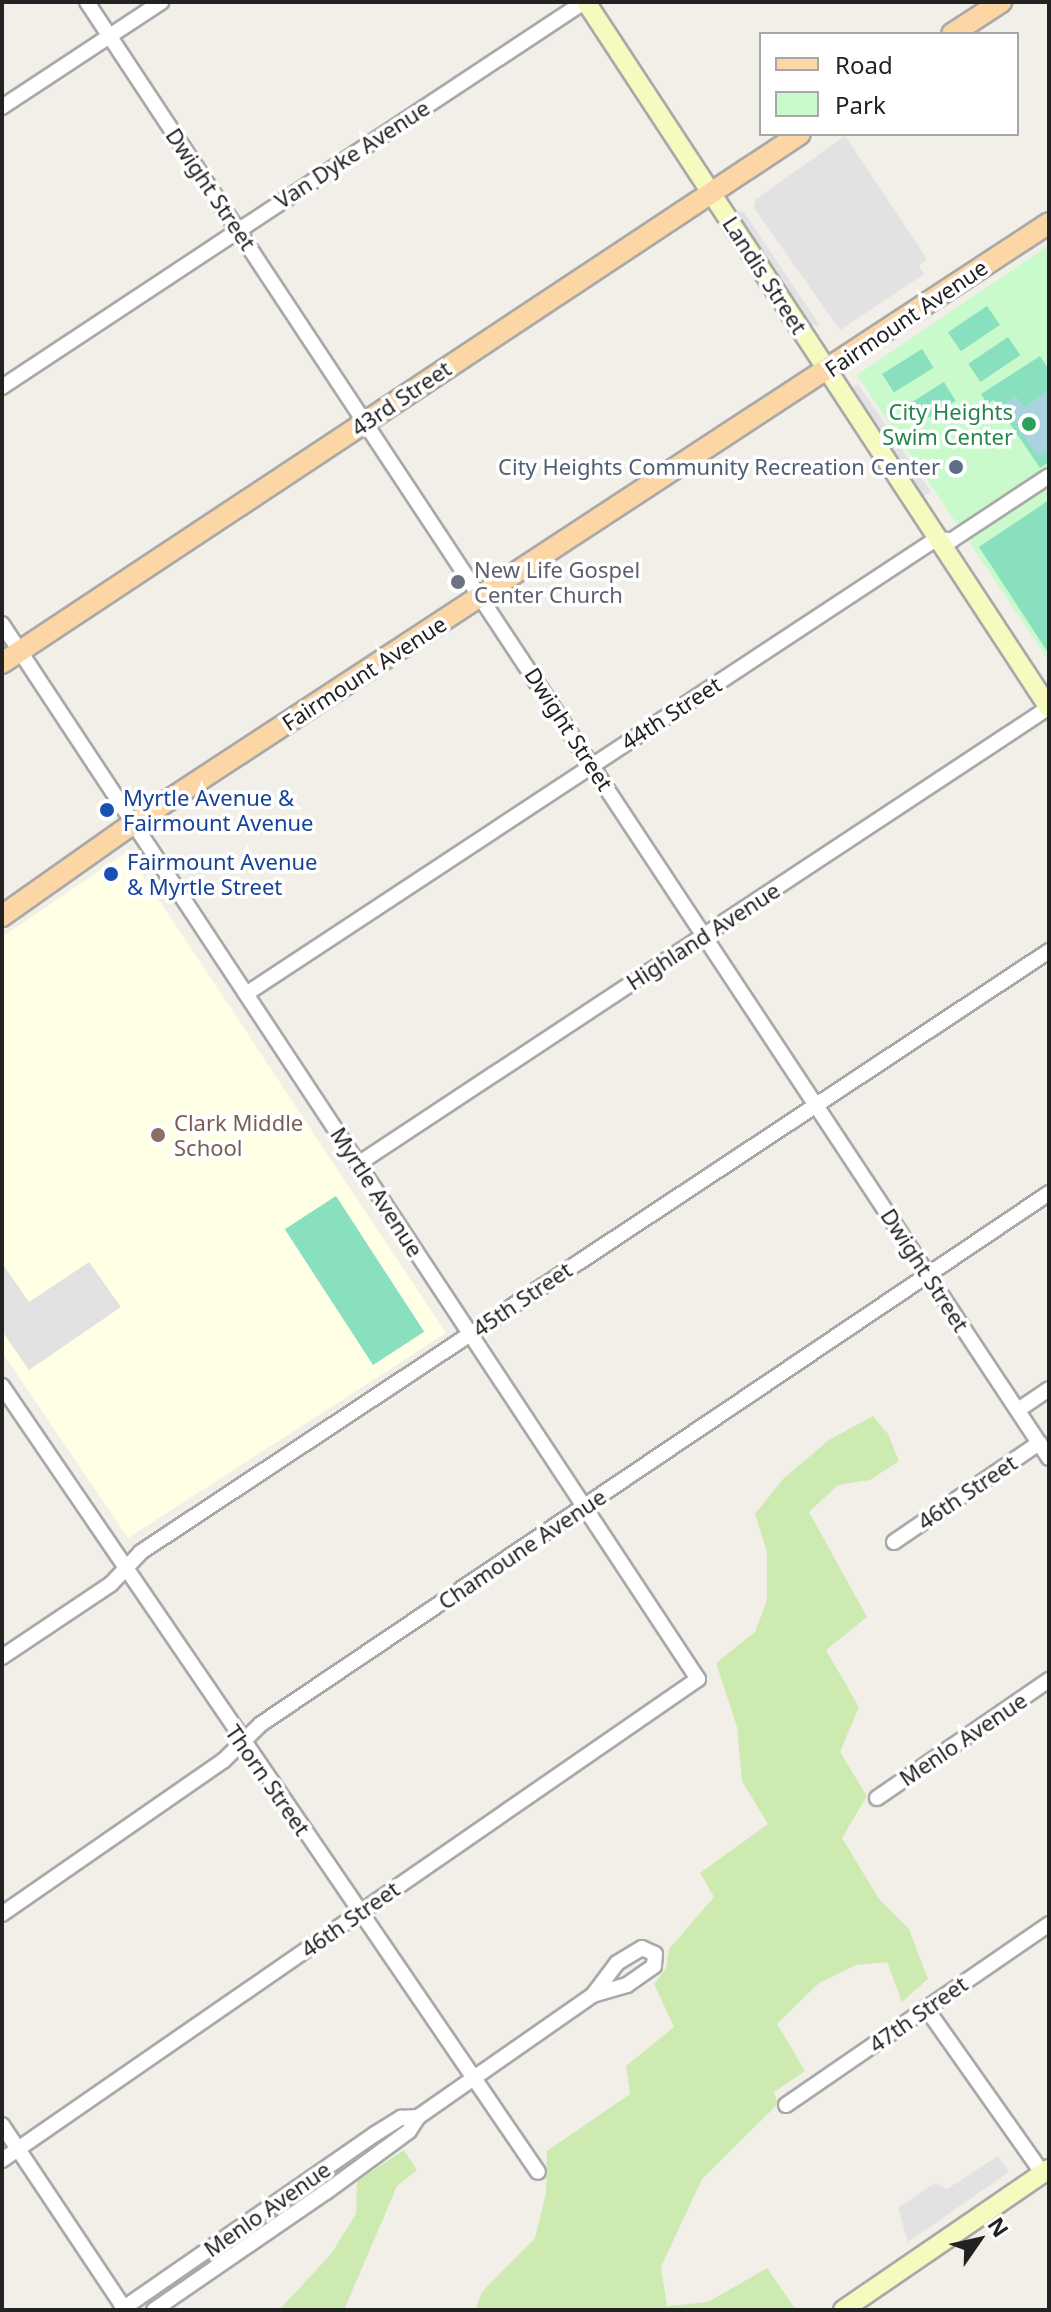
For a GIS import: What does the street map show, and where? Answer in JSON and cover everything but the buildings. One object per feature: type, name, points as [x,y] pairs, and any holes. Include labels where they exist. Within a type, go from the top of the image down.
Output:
[{"type":"main road","points":[[955,32],[1001,2]]},
{"type":"main road","name":"43rd Street","points":[[2,663],[797,136]]},
{"type":"main road","name":"Fairmount Avenue","points":[[2,916],[134,823],[1049,223]]},
{"type":"street","name":"Dwight Street","points":[[87,2],[1049,1458]]},
{"type":"street","points":[[2,107],[161,2]]},
{"type":"street","name":"Landis Street","points":[[585,2],[1049,708]]},
{"type":"street","name":"Van Dyke Avenue","points":[[2,387],[585,2]]},
{"type":"street","name":"44th Street","points":[[246,994],[936,539],[952,540],[1049,476]]},
{"type":"street","name":"Myrtle Avenue","points":[[2,624],[698,1679]]},
{"type":"street","name":"Highland Avenue","points":[[358,1164],[1049,708]]},
{"type":"street","name":"45th Street","points":[[2,1657],[125,1572],[141,1552],[1049,951]]},
{"type":"street","name":"Chamoune Avenue","points":[[2,1914],[243,1744],[261,1724],[1049,1193]]},
{"type":"street","points":[[1018,1410],[1049,1389]]},
{"type":"street","name":"Thorn Street","points":[[4,1394],[538,2172]]},
{"type":"street","name":"46th Street","points":[[894,1542],[1039,1443]]},
{"type":"street","name":"46th Street","points":[[2,2160],[698,1679]]},
{"type":"street","name":"Menlo Avenue","points":[[877,1798],[1049,1680]]},
{"type":"street","name":"47th Street","points":[[786,2105],[1049,1924]]},
{"type":"street","name":"Menlo Avenue","points":[[154,2310],[350,2174],[409,2131],[418,2117],[593,1995]]},
{"type":"street","points":[[843,2310],[1046,2172],[926,2008]]},
{"type":"street","name":"Menlo Avenue","points":[[122,2309],[375,2134],[401,2118],[418,2117]]},
{"type":"street","points":[[2,2125],[122,2309]]},
{"type":"shaded area","points":[[845,136],[927,259],[919,266],[924,274],[840,330],[754,208],[756,199]]},
{"type":"shaded area","points":[[731,210],[744,212],[820,326],[806,324]]},
{"type":"shaded area","points":[[858,384],[931,492],[922,497],[850,390]]},
{"type":"shaded area","name":"Clark Middle School","points":[[127,852],[446,1333],[128,1538],[2,1352],[2,937]]},
{"type":"shaded area","points":[[89,1262],[121,1307],[29,1370],[2,1331],[2,1263],[29,1302]]},
{"type":"shaded area","points":[[998,2156],[1009,2172],[908,2242],[898,2208],[935,2183],[947,2189]]},
{"type":"green space","points":[[1049,245],[1049,661],[857,375]]},
{"type":"green space","points":[[987,306],[1000,325],[961,351],[948,332]]},
{"type":"green space","points":[[1008,337],[1020,355],[981,382],[968,364]]},
{"type":"green space","points":[[922,349],[934,368],[894,393],[882,374]]},
{"type":"green space","name":"City Heights Swim Center","points":[[1040,356],[1049,370],[1049,462],[1040,468],[994,400],[987,404],[981,394]]},
{"type":"green space","points":[[944,382],[956,401],[915,426],[903,407]]},
{"type":"green space","points":[[1049,500],[1049,654],[979,547]]},
{"type":"green space","points":[[336,1196],[424,1332],[373,1365],[285,1229]]},
{"type":"green space","points":[[873,1416],[888,1434],[899,1461],[870,1480],[838,1485],[809,1512],[867,1617],[826,1650],[859,1707],[840,1752],[867,1796],[842,1838],[879,1899],[909,1929],[928,1979],[902,2002],[887,1962],[856,1965],[819,1983],[777,2024],[805,2071],[774,2092],[778,2104],[702,2179],[661,2267],[667,2306],[708,2302],[767,2268],[796,2310],[475,2310],[482,2292],[535,2238],[546,2193],[547,2151],[630,2094],[626,2066],[674,2027],[654,1984],[666,1968],[669,1949],[714,1897],[700,1873],[768,1824],[742,1781],[737,1727],[716,1663],[755,1632],[767,1600],[767,1552],[755,1514],[784,1478],[829,1440]]},
{"type":"green space","points":[[404,2150],[417,2170],[397,2186],[344,2310],[279,2310],[331,2254],[356,2214],[357,2181]]},
{"type":"water","points":[[1049,390],[1049,449],[1038,457],[1004,404],[1016,396],[1024,407]]},
{"type":"place","name":"City Heights Swim Center","points":[[1029,424]]},
{"type":"place","name":"City Heights Community Recreation Center","points":[[956,467]]},
{"type":"place","name":"New Life Gospel Center Church","points":[[458,582]]},
{"type":"place","name":"Myrtle Avenue & Fairmount Avenue","points":[[107,810]]},
{"type":"place","name":"Fairmount Avenue & Myrtle Street","points":[[111,874]]},
{"type":"place","name":"Clark Middle School","points":[[158,1135]]}]
